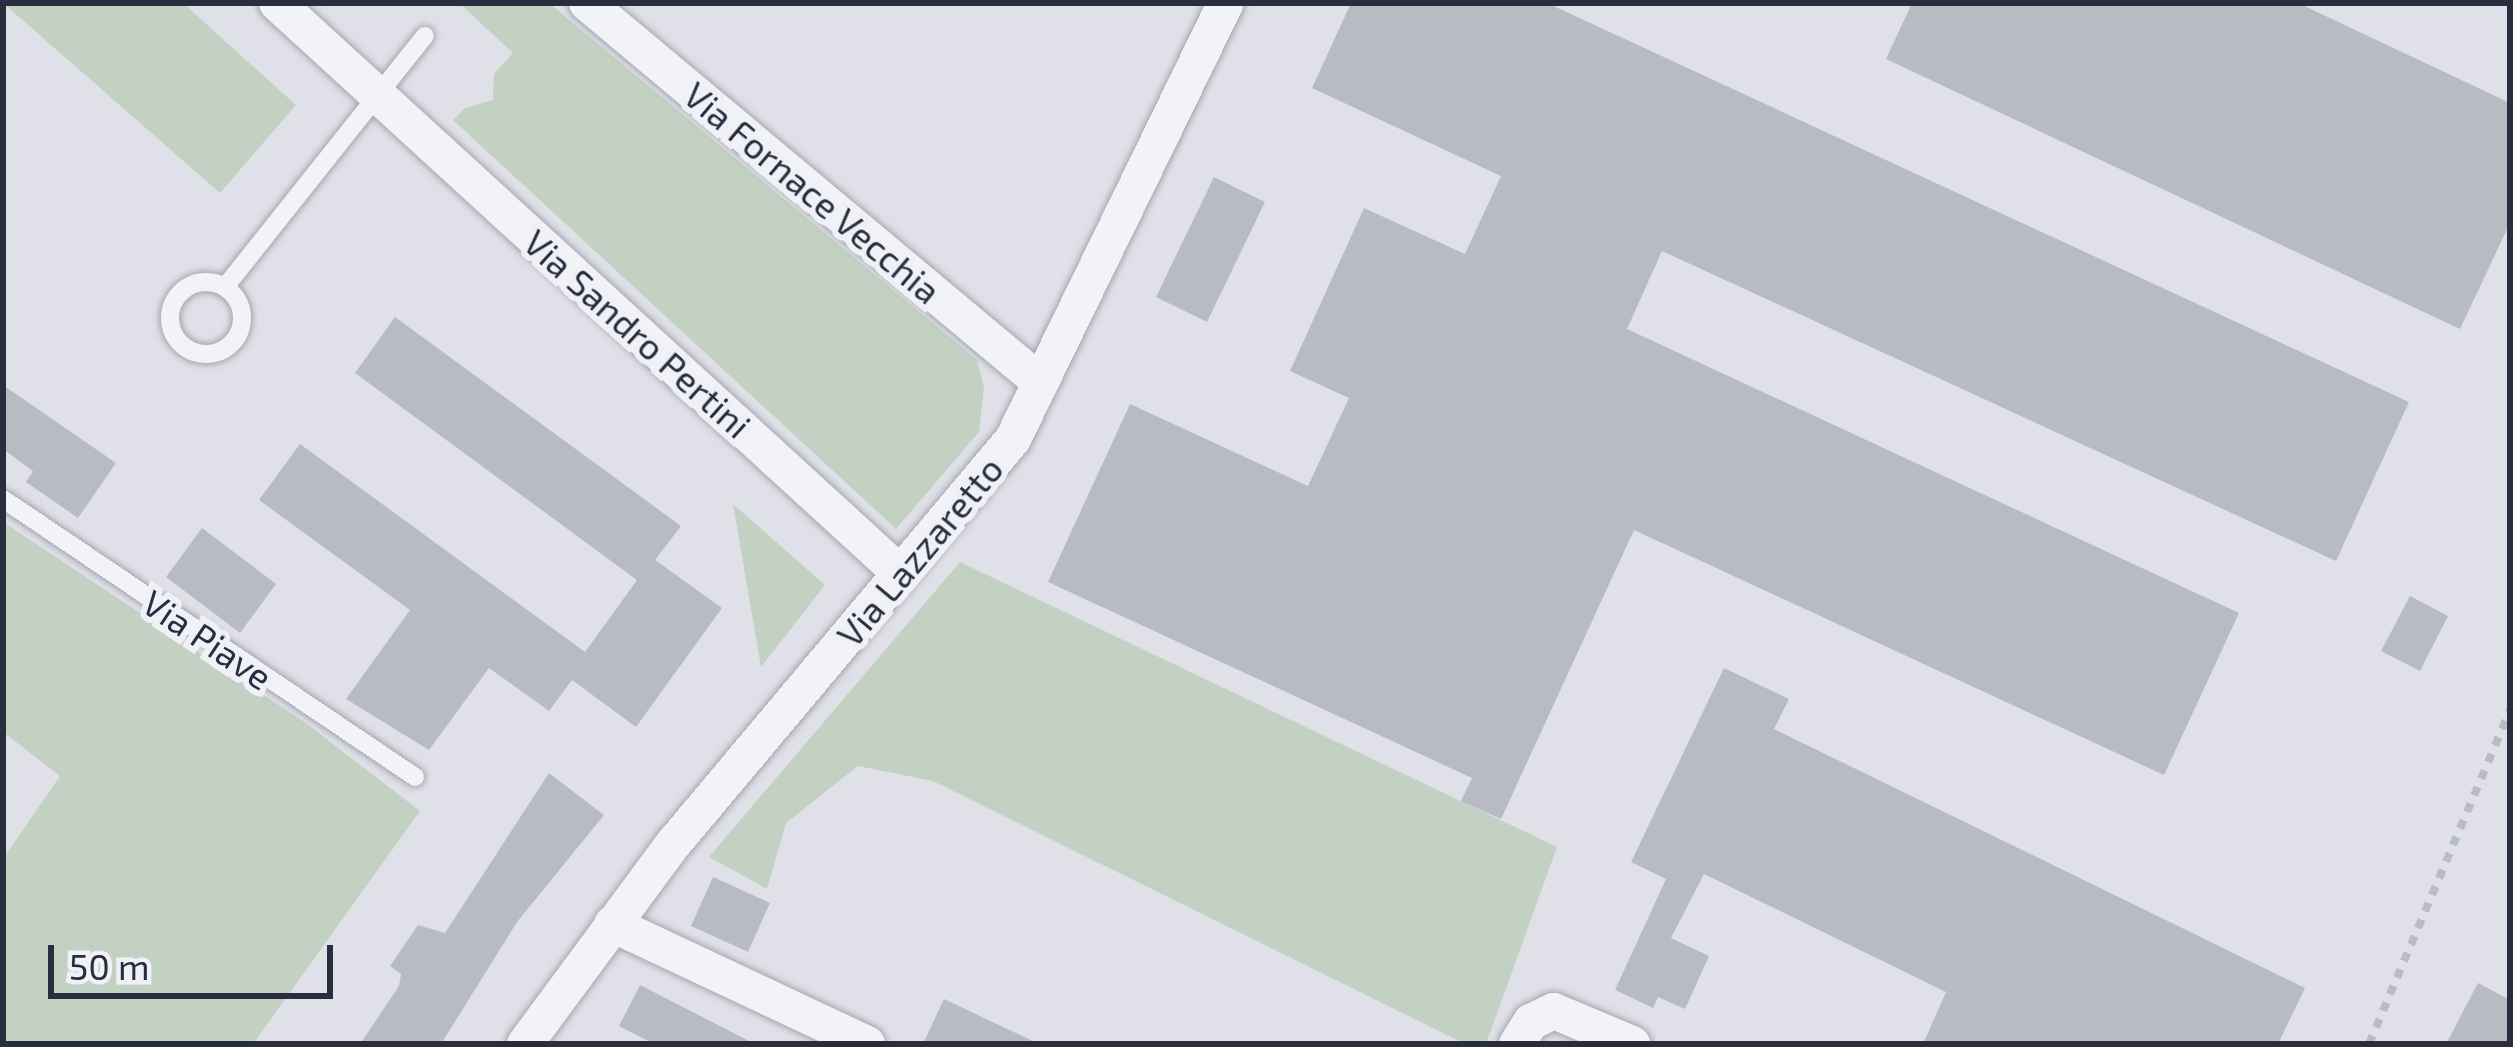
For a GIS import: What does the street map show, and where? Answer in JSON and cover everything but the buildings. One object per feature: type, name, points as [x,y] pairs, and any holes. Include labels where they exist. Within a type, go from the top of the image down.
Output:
[{"type":"street","name":"Via Sandro Pertini","points":[[278,3],[900,574]]},
{"type":"street","name":"Via Fornace Vecchia","points":[[587,3],[1039,381]]},
{"type":"street","name":"Via Lazzaretto","points":[[525,1044],[612,924],[1013,439],[1226,3]]},
{"type":"street","points":[[612,924],[867,1044]]},
{"type":"street","points":[[1517,1044],[1540,1014],[1566,1012],[1632,1044]]},
{"type":"lane","points":[[226,287],[425,37]]},
{"type":"lane","points":[[202,282],[226,287],[240,305],[236,338],[205,355],[184,346],[171,326],[181,292],[202,282]]},
{"type":"lane","name":"Via Piave","points":[[3,499],[415,777]]},
{"type":"path","points":[[2369,1044],[2510,710]]},
{"type":"green space","points":[[3,3],[183,3],[296,105],[220,193]]},
{"type":"green space","points":[[459,3],[549,3],[977,360],[984,388],[979,432],[896,529],[453,120],[465,108],[493,100],[494,74],[513,53]]},
{"type":"green space","points":[[733,504],[825,585],[761,667]]},
{"type":"green space","points":[[3,522],[307,724],[420,811],[253,1044],[3,1044],[3,859],[60,776],[3,732]]},
{"type":"green space","points":[[960,562],[1557,847],[1486,1044],[1465,1044],[933,781],[858,766],[786,823],[767,889],[709,857]]}]
